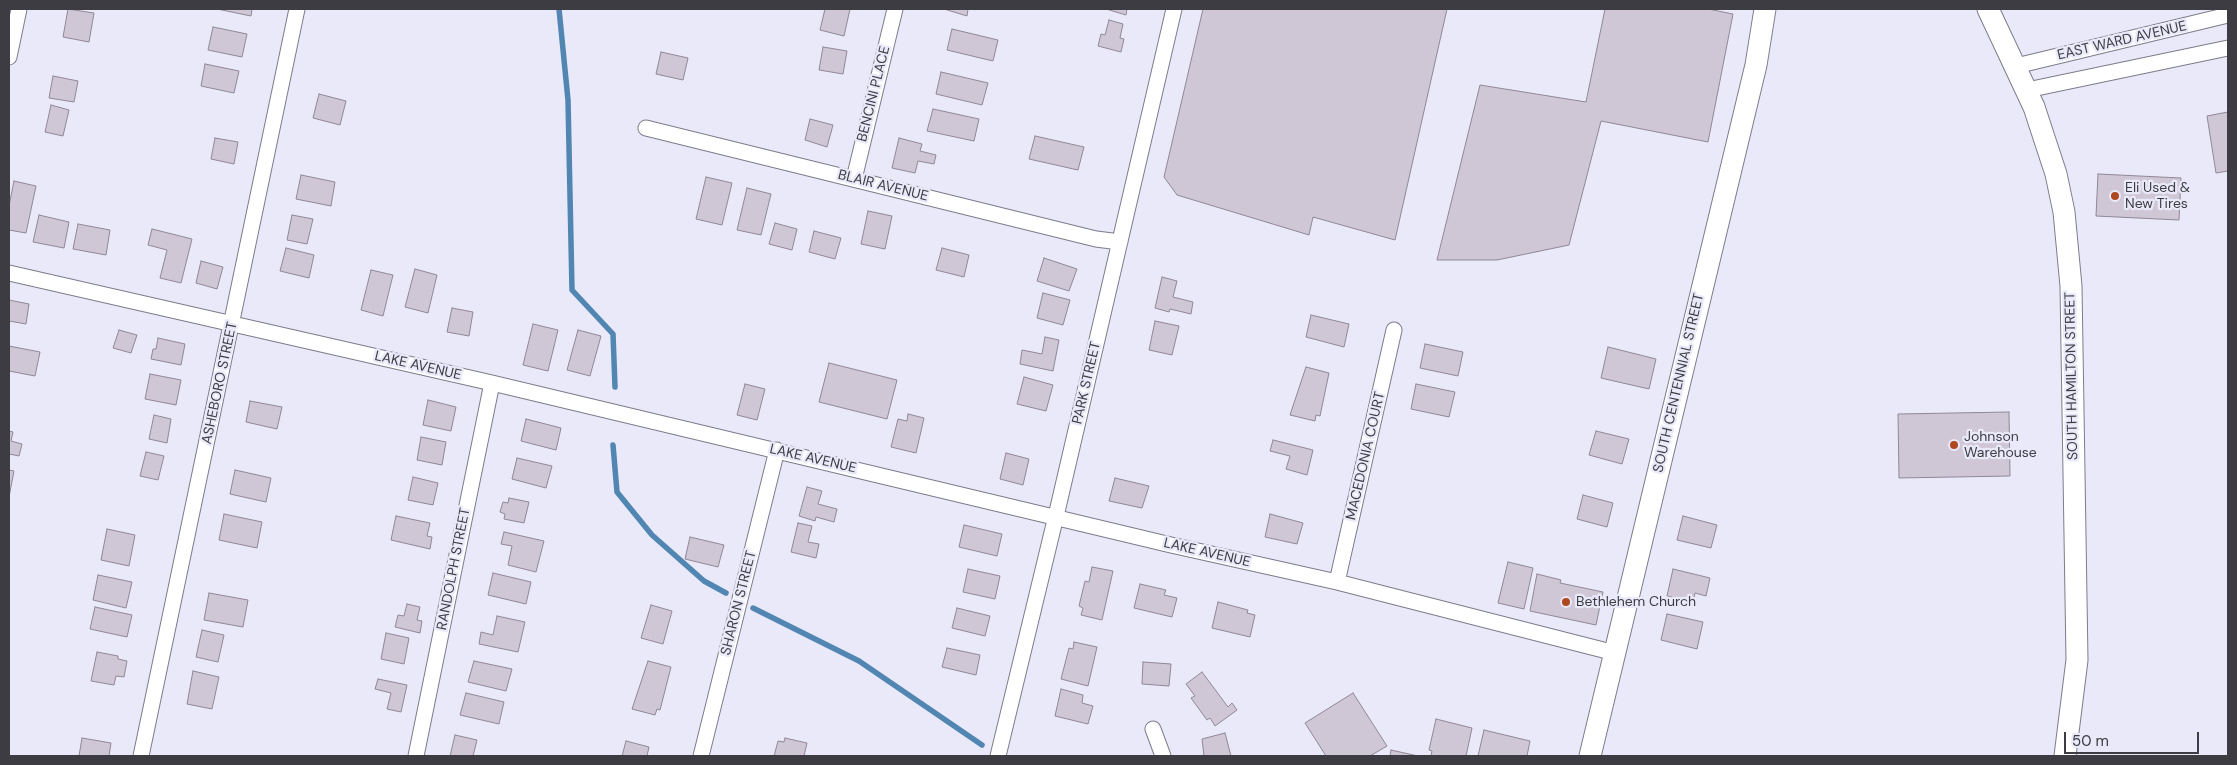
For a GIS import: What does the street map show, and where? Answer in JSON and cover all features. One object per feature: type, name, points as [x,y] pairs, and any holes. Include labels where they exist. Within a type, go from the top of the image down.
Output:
[{"type":"street","points":[[9,58],[19,9]]},
{"type":"street","name":"ASHEBORO STREET","points":[[141,756],[297,9]]},
{"type":"street","name":"BENCINI PLACE","points":[[854,179],[895,9]]},
{"type":"street","name":"PARK STREET","points":[[998,756],[1174,9]]},
{"type":"street","name":"SOUTH CENTENNIAL STREET","points":[[1590,756],[1756,64],[1765,9]]},
{"type":"street","name":"SOUTH HAMILTON STREET","points":[[1988,9],[2034,107],[2056,174],[2064,212],[2071,286],[2077,660],[2065,756]]},
{"type":"street","name":"EAST WARD AVENUE","points":[[2016,66],[2228,16]]},
{"type":"street","name":"EAST WARD AVENUE","points":[[2026,90],[2228,48]]},
{"type":"street","name":"BLAIR AVENUE","points":[[646,128],[1096,239],[1120,242]]},
{"type":"street","name":"LAKE AVENUE","points":[[9,273],[492,383],[1056,516],[1171,545],[1337,582],[1615,653]]},
{"type":"street","name":"MACEDONIA COURT","points":[[1337,582],[1394,330]]},
{"type":"street","name":"RANDOLPH STREET","points":[[416,756],[492,383]]},
{"type":"street","name":"SHARON STREET","points":[[701,756],[777,450]]},
{"type":"street","points":[[1153,729],[1163,756]]},
{"type":"building","points":[[68,9],[94,13],[89,42],[63,37]]},
{"type":"building","points":[[217,9],[252,9],[251,16]]},
{"type":"building","points":[[825,9],[850,9],[844,36],[820,30]]},
{"type":"building","points":[[944,9],[968,9],[967,16]]},
{"type":"building","points":[[1106,9],[1127,9],[1126,15]]},
{"type":"building","points":[[1203,9],[1447,9],[1395,240],[1313,217],[1309,235],[1177,195],[1164,177]]},
{"type":"building","points":[[1605,9],[1708,9],[1733,14],[1708,142],[1601,121],[1569,245],[1497,260],[1437,260],[1480,85],[1586,102]]},
{"type":"building","points":[[1109,20],[1123,24],[1120,38],[1124,39],[1121,52],[1098,46],[1101,34],[1105,35]]},
{"type":"building","points":[[213,27],[247,34],[242,57],[208,50]]},
{"type":"building","points":[[952,29],[998,40],[993,61],[947,50]]},
{"type":"building","points":[[823,47],[847,51],[843,74],[819,70]]},
{"type":"building","points":[[661,52],[688,58],[683,80],[656,74]]},
{"type":"building","points":[[205,64],[239,71],[234,93],[201,86]]},
{"type":"building","points":[[941,72],[988,83],[982,105],[936,94]]},
{"type":"building","points":[[53,76],[78,81],[74,102],[49,98]]},
{"type":"building","points":[[319,94],[346,101],[340,125],[313,118]]},
{"type":"building","points":[[51,105],[69,110],[63,136],[45,132]]},
{"type":"building","points":[[933,109],[979,119],[974,141],[927,131]]},
{"type":"building","points":[[2228,112],[2228,171],[2216,173],[2207,116]]},
{"type":"building","points":[[810,119],[833,125],[827,147],[805,140]]},
{"type":"building","points":[[1035,136],[1084,147],[1078,170],[1029,159]]},
{"type":"building","points":[[215,138],[238,142],[234,164],[211,159]]},
{"type":"building","points":[[899,138],[922,144],[920,151],[936,155],[934,164],[918,161],[915,173],[892,168]]},
{"type":"building","points":[[2098,174],[2181,178],[2179,220],[2096,216]]},
{"type":"building","points":[[301,175],[335,182],[331,206],[296,199]]},
{"type":"building","points":[[706,177],[732,183],[722,225],[696,219]]},
{"type":"building","points":[[14,181],[36,186],[26,233],[9,230],[9,206]]},
{"type":"building","points":[[747,188],[771,194],[761,235],[737,230]]},
{"type":"building","points":[[868,211],[892,216],[885,249],[861,244]]},
{"type":"building","points":[[39,215],[69,222],[64,248],[33,242]]},
{"type":"building","points":[[292,215],[313,219],[307,244],[287,240]]},
{"type":"building","points":[[775,223],[797,229],[792,250],[769,244]]},
{"type":"building","points":[[78,224],[110,230],[106,255],[73,249]]},
{"type":"building","points":[[152,229],[192,239],[181,283],[160,278],[167,250],[148,245]]},
{"type":"building","points":[[814,231],[841,238],[835,259],[809,252]]},
{"type":"building","points":[[286,248],[314,255],[309,278],[280,271]]},
{"type":"building","points":[[942,248],[969,255],[964,277],[936,270]]},
{"type":"building","points":[[1044,258],[1077,269],[1069,291],[1037,281]]},
{"type":"building","points":[[201,261],[223,267],[217,289],[196,283]]},
{"type":"building","points":[[415,269],[437,275],[428,313],[405,307]]},
{"type":"building","points":[[371,270],[393,275],[383,316],[361,310]]},
{"type":"building","points":[[1162,277],[1177,281],[1173,297],[1193,302],[1191,314],[1170,309],[1169,312],[1155,308]]},
{"type":"building","points":[[1043,293],[1070,300],[1063,325],[1037,318]]},
{"type":"building","points":[[9,300],[29,304],[26,324],[9,321]]},
{"type":"building","points":[[452,308],[473,312],[469,336],[447,332]]},
{"type":"building","points":[[1311,315],[1349,324],[1344,347],[1306,337]]},
{"type":"building","points":[[1155,321],[1179,326],[1172,355],[1149,350]]},
{"type":"building","points":[[533,324],[558,330],[548,371],[523,365]]},
{"type":"building","points":[[119,330],[137,335],[131,353],[113,348]]},
{"type":"building","points":[[578,330],[601,336],[590,376],[567,370]]},
{"type":"building","points":[[1045,337],[1059,340],[1053,371],[1020,364],[1022,350],[1042,354]]},
{"type":"building","points":[[158,338],[185,344],[181,365],[151,359],[153,349],[156,349]]},
{"type":"building","points":[[1425,344],[1463,352],[1458,376],[1420,368]]},
{"type":"building","points":[[9,346],[40,352],[35,376],[9,371]]},
{"type":"building","points":[[1608,347],[1656,359],[1649,389],[1601,378]]},
{"type":"building","points":[[829,363],[897,380],[887,419],[819,402]]},
{"type":"building","points":[[1306,367],[1329,373],[1320,416],[1316,415],[1315,421],[1290,415]]},
{"type":"building","points":[[150,374],[181,380],[176,405],[145,399]]},
{"type":"building","points":[[1024,377],[1053,385],[1046,411],[1017,404]]},
{"type":"building","points":[[745,384],[765,389],[757,420],[737,415]]},
{"type":"building","points":[[1416,384],[1455,392],[1449,417],[1411,409]]},
{"type":"building","points":[[428,400],[456,407],[451,431],[423,425]]},
{"type":"building","points":[[250,401],[282,407],[277,429],[246,422]]},
{"type":"building","name":"Johnson Warehouse","points":[[2009,412],[2010,476],[1899,478],[1898,414]]},
{"type":"building","points":[[908,414],[924,418],[916,453],[891,447],[898,419],[907,421]]},
{"type":"building","points":[[154,415],[171,419],[167,443],[149,439]]},
{"type":"building","points":[[526,419],[561,428],[556,450],[521,441]]},
{"type":"building","points":[[9,431],[13,432],[11,441],[22,444],[19,456],[9,454]]},
{"type":"building","points":[[1596,431],[1629,439],[1622,464],[1589,455]]},
{"type":"building","points":[[421,437],[446,442],[442,465],[417,460]]},
{"type":"building","points":[[1273,440],[1313,450],[1307,475],[1286,469],[1290,456],[1270,451]]},
{"type":"building","points":[[146,452],[164,456],[158,480],[140,476]]},
{"type":"building","points":[[1006,453],[1029,459],[1023,485],[1000,479]]},
{"type":"building","points":[[517,458],[552,466],[546,488],[512,479]]},
{"type":"building","points":[[9,470],[14,471],[9,497]]},
{"type":"building","points":[[235,470],[271,478],[266,502],[230,494]]},
{"type":"building","points":[[413,477],[438,483],[433,505],[408,500]]},
{"type":"building","points":[[1115,478],[1149,486],[1142,508],[1109,501]]},
{"type":"building","points":[[807,487],[822,491],[818,504],[837,509],[834,522],[816,517],[815,521],[799,516]]},
{"type":"building","points":[[1583,495],[1613,503],[1607,527],[1577,519]]},
{"type":"building","points":[[509,498],[529,502],[524,523],[504,519],[505,514],[500,512],[503,502],[508,503]]},
{"type":"building","points":[[224,514],[262,522],[257,548],[219,540]]},
{"type":"building","points":[[1270,514],[1303,523],[1297,544],[1265,537]]},
{"type":"building","points":[[396,516],[430,523],[427,536],[432,537],[430,549],[391,540]]},
{"type":"building","points":[[1683,516],[1717,525],[1711,548],[1677,540]]},
{"type":"building","points":[[798,523],[812,526],[808,542],[819,544],[816,558],[791,552]]},
{"type":"building","points":[[964,525],[1002,534],[997,556],[959,547]]},
{"type":"building","points":[[107,529],[135,535],[129,566],[101,560]]},
{"type":"building","points":[[504,532],[544,541],[536,572],[508,565],[512,546],[501,544]]},
{"type":"building","points":[[690,537],[724,545],[718,567],[685,559]]},
{"type":"building","points":[[1508,562],[1533,568],[1524,609],[1498,603]]},
{"type":"building","points":[[1092,567],[1113,571],[1102,620],[1081,615],[1083,608],[1079,606],[1085,581],[1089,582]]},
{"type":"building","points":[[968,569],[1000,576],[995,599],[963,592]]},
{"type":"building","points":[[1673,569],[1710,578],[1706,596],[1695,593],[1693,602],[1667,596]]},
{"type":"building","points":[[493,573],[531,582],[526,604],[488,595]]},
{"type":"building","name":"Bethlehem Church","points":[[1537,574],[1561,580],[1560,583],[1603,592],[1596,625],[1530,611]]},
{"type":"building","points":[[98,575],[132,582],[126,608],[93,600]]},
{"type":"building","points":[[1140,584],[1166,590],[1164,595],[1177,598],[1172,617],[1134,608]]},
{"type":"building","points":[[209,593],[248,600],[243,627],[204,620]]},
{"type":"building","points":[[1218,602],[1248,610],[1247,613],[1255,615],[1250,637],[1212,628]]},
{"type":"building","points":[[407,604],[420,607],[417,620],[422,621],[420,633],[395,627],[398,615],[404,616]]},
{"type":"building","points":[[651,605],[672,611],[663,644],[641,638]]},
{"type":"building","points":[[95,607],[132,615],[127,637],[90,629]]},
{"type":"building","points":[[957,608],[990,616],[985,636],[952,628]]},
{"type":"building","points":[[1667,614],[1703,622],[1697,649],[1661,640]]},
{"type":"building","points":[[497,616],[525,622],[518,652],[479,644],[481,632],[493,635]]},
{"type":"building","points":[[202,630],[224,635],[218,662],[196,657]]},
{"type":"building","points":[[386,633],[409,638],[404,664],[381,659]]},
{"type":"building","points":[[1074,642],[1097,647],[1088,686],[1061,679],[1069,648],[1073,649]]},
{"type":"building","points":[[947,648],[980,655],[976,675],[942,667]]},
{"type":"building","points":[[97,652],[118,656],[118,659],[127,661],[124,677],[116,676],[114,685],[91,681]]},
{"type":"building","points":[[474,661],[512,669],[506,691],[468,682]]},
{"type":"building","points":[[648,661],[671,667],[660,710],[657,709],[655,715],[632,709]]},
{"type":"building","points":[[1143,662],[1171,664],[1169,686],[1142,684]]},
{"type":"building","points":[[193,671],[219,677],[212,709],[187,704]]},
{"type":"building","points":[[1202,672],[1228,707],[1232,703],[1237,710],[1215,726],[1210,718],[1207,720],[1191,698],[1195,696],[1186,684]]},
{"type":"building","points":[[378,679],[407,685],[401,712],[387,709],[391,693],[375,689]]},
{"type":"building","points":[[1061,689],[1083,695],[1082,703],[1093,706],[1088,724],[1055,716]]},
{"type":"building","points":[[466,693],[504,702],[499,724],[460,715]]},
{"type":"building","points":[[1353,693],[1387,746],[1370,756],[1326,756],[1305,723]]},
{"type":"building","points":[[1436,719],[1472,728],[1466,756],[1431,756],[1432,751],[1429,750]]},
{"type":"building","points":[[1484,730],[1530,741],[1527,756],[1478,756]]},
{"type":"building","points":[[1225,733],[1231,756],[1204,756],[1202,739]]},
{"type":"building","points":[[455,735],[477,740],[473,756],[450,756]]},
{"type":"building","points":[[82,738],[111,743],[109,756],[79,756]]},
{"type":"building","points":[[785,738],[807,743],[804,756],[774,756],[778,741],[784,742]]},
{"type":"building","points":[[626,741],[649,747],[647,756],[622,756]]},
{"type":"building","points":[[1391,750],[1418,756],[1390,756]]},
{"type":"waterway","points":[[559,9],[568,100],[572,290],[613,334],[615,387]]},
{"type":"waterway","points":[[613,445],[617,492],[652,535],[704,581],[726,593]]},
{"type":"waterway","points":[[753,608],[859,661],[982,745]]},
{"type":"place","name":"Eli Used & New Tires","points":[[2115,196]]},
{"type":"place","name":"Johnson Warehouse","points":[[1954,445]]},
{"type":"place","name":"Bethlehem Church","points":[[1566,602]]}]
